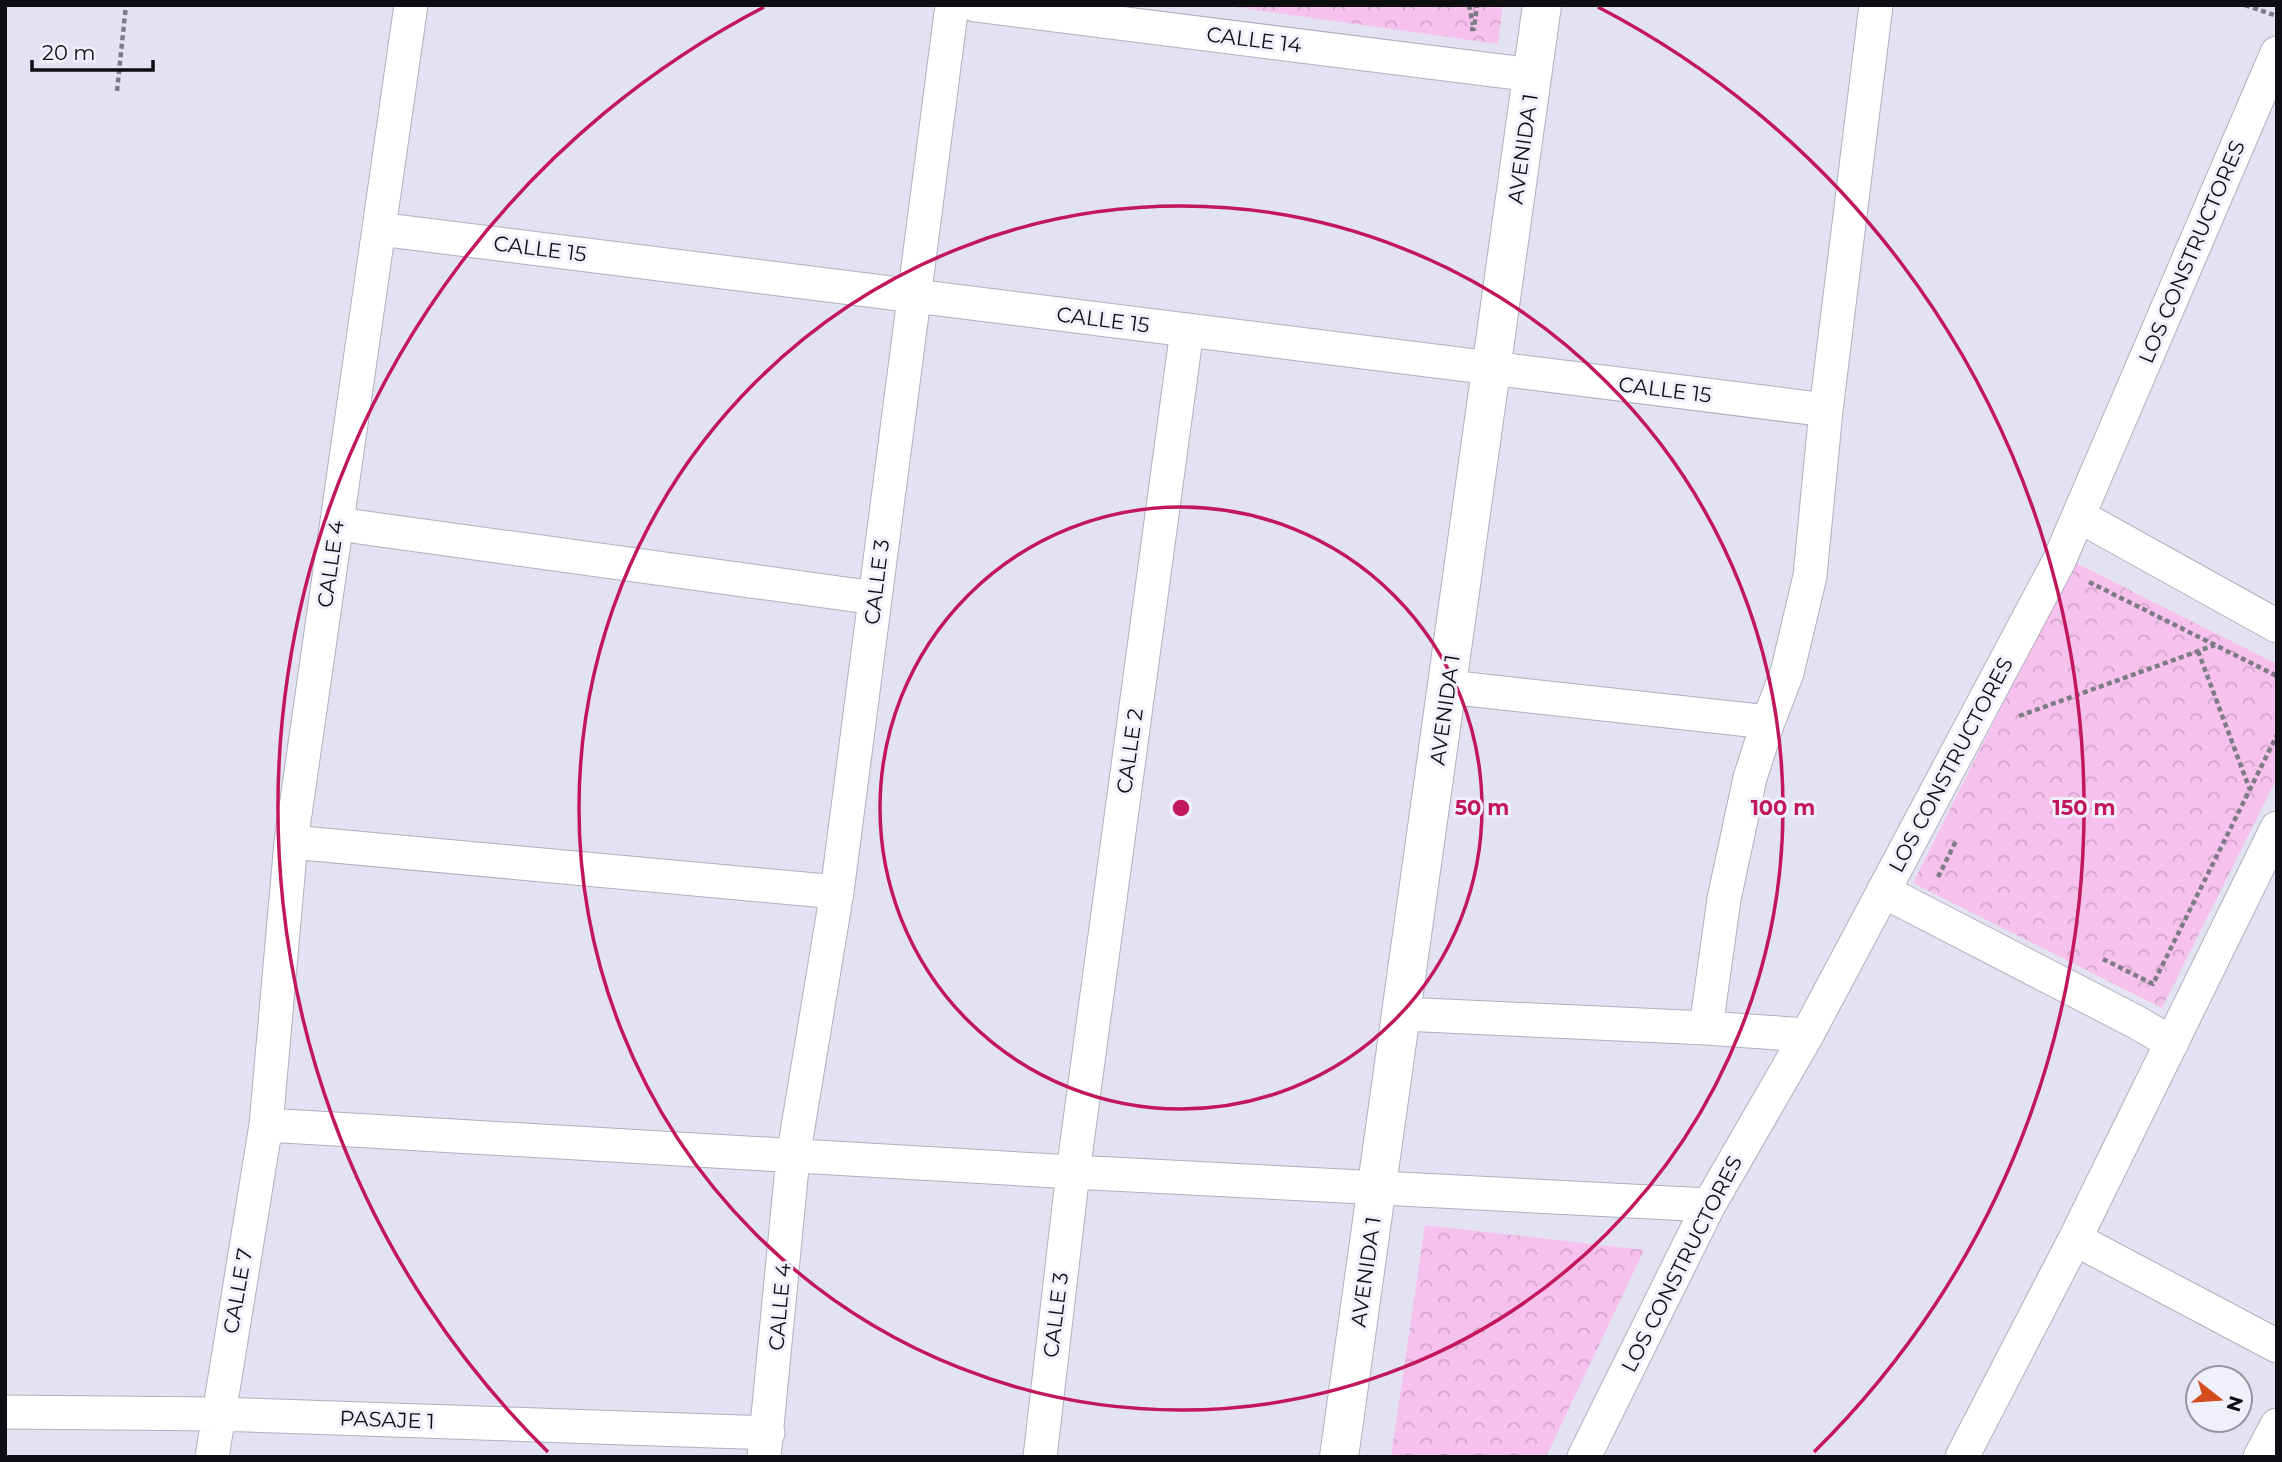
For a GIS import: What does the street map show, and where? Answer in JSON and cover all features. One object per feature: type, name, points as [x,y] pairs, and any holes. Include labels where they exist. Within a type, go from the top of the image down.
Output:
[{"type":"street","name":"CALLE 4","points":[[266,1125],[291,842],[411,5]]},
{"type":"street","name":"CALLE 3","points":[[793,1157],[837,892],[952,5]]},
{"type":"street","name":"CALLE 14","points":[[975,5],[1533,75]]},
{"type":"street","name":"AVENIDA 1","points":[[1339,1457],[1542,5]]},
{"type":"street","points":[[1706,1028],[1724,899],[1750,778],[1787,673],[1810,576],[1826,410],[1876,5]]},
{"type":"street","name":"LOS CONSTRUCTORES","points":[[1584,1457],[1709,1205],[1807,1035],[2059,561],[2277,53]]},
{"type":"street","name":"CALLE 15","points":[[379,229],[1826,410]]},
{"type":"street","name":"CALLE 2","points":[[1073,1172],[1187,330]]},
{"type":"street","points":[[2079,516],[2277,626]]},
{"type":"street","points":[[337,524],[875,597]]},
{"type":"street","points":[[1448,687],[1768,722]]},
{"type":"street","points":[[1962,1457],[2076,1239],[2277,828]]},
{"type":"street","points":[[291,842],[837,892]]},
{"type":"street","points":[[1883,891],[2172,1043]]},
{"type":"street","points":[[1402,1014],[1807,1035]]},
{"type":"street","points":[[266,1125],[793,1157],[1709,1205]]},
{"type":"street","name":"CALLE 7","points":[[212,1457],[266,1125]]},
{"type":"street","name":"CALLE 4","points":[[766,1445],[793,1157]]},
{"type":"street","name":"CALLE 3","points":[[1040,1457],[1073,1172]]},
{"type":"street","points":[[2076,1239],[2277,1346]]},
{"type":"street","name":"PASAJE 1","points":[[5,1412],[217,1414],[766,1445]]},
{"type":"street","points":[[2260,1457],[2277,1425]]},
{"type":"path","points":[[117,91],[126,5]]},
{"type":"path","points":[[2245,5],[2277,16]]},
{"type":"path","points":[[2084,580],[2277,676]]},
{"type":"path","points":[[2024,704],[2018,716],[2216,645]]},
{"type":"path","points":[[2198,651],[2250,790]]},
{"type":"path","points":[[2094,954],[2153,984],[2277,735]]},
{"type":"path","points":[[1938,877],[1956,840]]},
{"type":"green space","points":[[1221,5],[1503,5],[1498,44]]},
{"type":"green space","points":[[2074,562],[2277,664],[2277,778],[2162,1008],[1913,883]]},
{"type":"green space","points":[[1425,1225],[1644,1250],[1546,1457],[1391,1457]]}]
